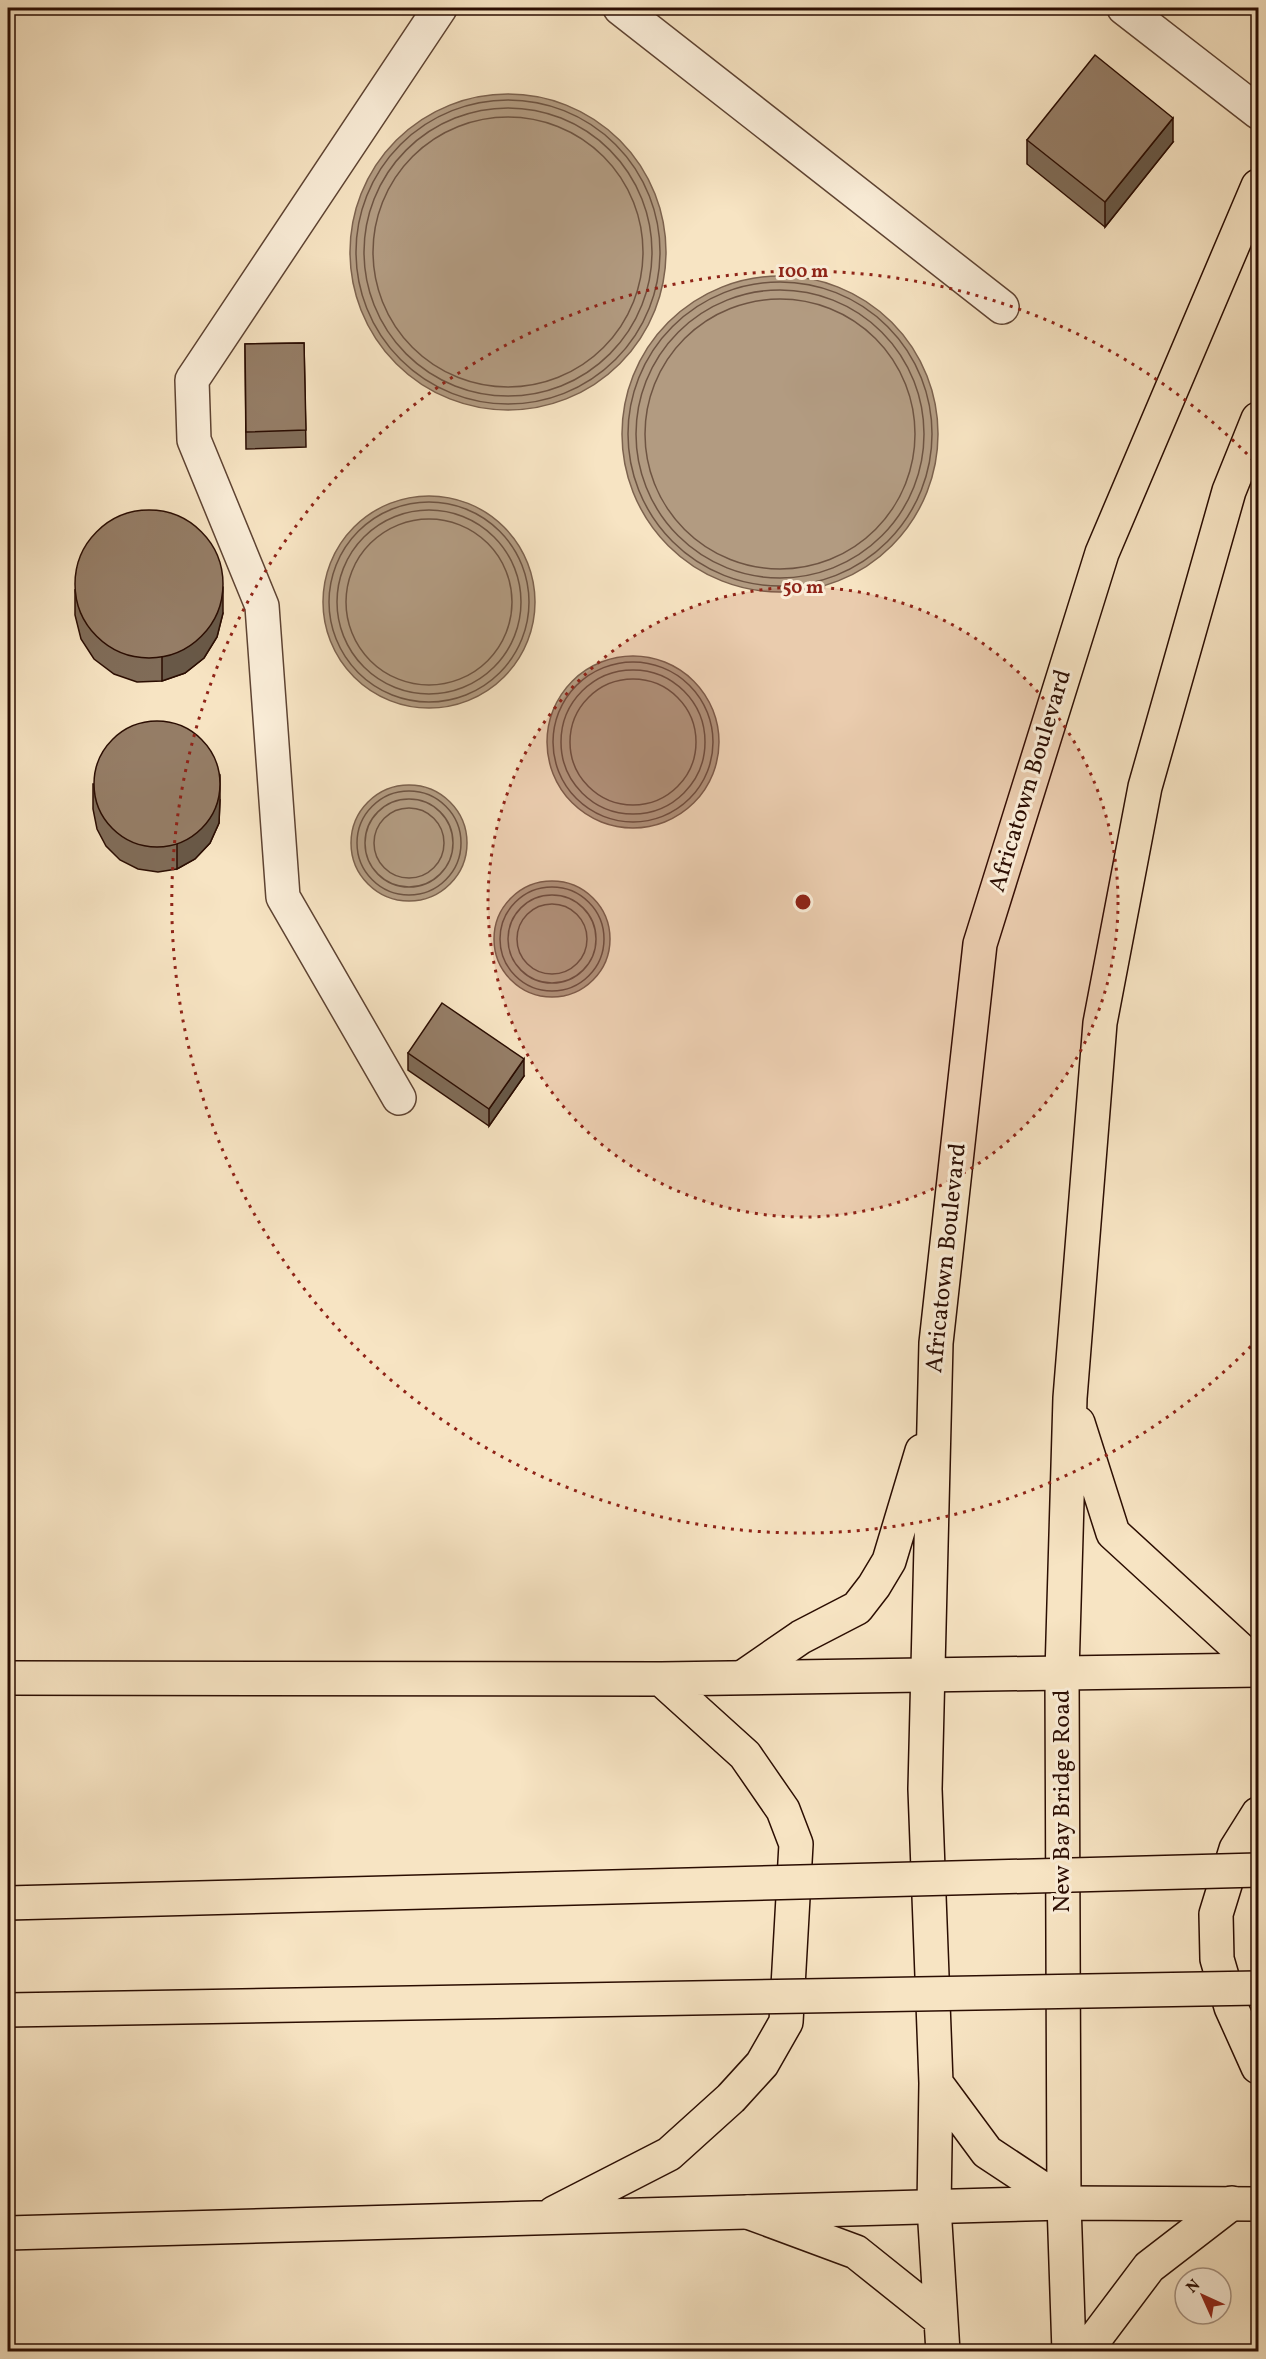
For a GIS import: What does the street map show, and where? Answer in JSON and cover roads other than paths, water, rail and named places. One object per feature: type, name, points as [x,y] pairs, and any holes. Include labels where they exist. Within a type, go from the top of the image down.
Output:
[{"type":"main road","name":"Africatown Boulevard","points":[[934,1409],[936,1342],[980,944],[1102,553],[1258,186]]},
{"type":"main road","points":[[1258,419],[1229,491],[1144,787],[1100,1023],[1070,1398],[1113,1533],[1258,1668]]},
{"type":"main road","name":"New Bay Bridge Road","points":[[1070,1398],[1062,1673],[1064,2203],[1070,2352]]},
{"type":"main road","points":[[934,1409],[925,1789],[936,2083],[934,2207],[942,2336]]},
{"type":"main road","points":[[742,1677],[801,1637],[857,1608],[874,1586],[889,1561],[934,1409]]},
{"type":"main road","points":[[8,1677],[661,1679],[1258,1668]]},
{"type":"main road","points":[[544,2218],[669,2154],[731,2098],[762,2064],[786,2022],[796,1844],[783,1810],[745,1755],[661,1679]]},
{"type":"main road","points":[[1258,1814],[1236,1849],[1216,1914],[1217,1959],[1231,2007],[1258,2067]]},
{"type":"main road","points":[[8,1903],[1258,1870]]},
{"type":"main road","points":[[8,2010],[1258,1988]]},
{"type":"main road","points":[[936,2083],[987,2152],[1064,2203]]},
{"type":"main road","points":[[8,2233],[1064,2203],[1245,2204]]},
{"type":"main road","points":[[1085,2352],[1149,2266],[1245,2204]]},
{"type":"main road","points":[[747,2211],[856,2253],[942,2336]]},
{"type":"street","points":[[399,1098],[283,897],[262,606],[194,440],[192,380],[440,8]]},
{"type":"street","points":[[620,8],[1002,307]]},
{"type":"street","points":[[1124,8],[1258,112]]},
{"type":"water","points":[[508,94],[539,97],[568,106],[596,121],[620,140],[639,164],[654,192],[663,221],[666,252],[663,283],[654,312],[639,340],[620,364],[596,383],[568,398],[539,407],[508,410],[477,407],[448,398],[420,383],[396,364],[377,340],[362,312],[353,283],[350,252],[353,221],[362,192],[377,164],[396,140],[420,121],[448,106],[477,97]]},
{"type":"water","points":[[780,276],[811,279],[840,288],[868,303],[892,322],[911,346],[926,374],[935,403],[938,434],[935,465],[926,494],[911,522],[892,546],[868,565],[840,580],[811,589],[780,592],[749,589],[720,580],[692,565],[668,546],[649,522],[634,494],[625,465],[622,434],[625,403],[634,374],[649,346],[668,322],[692,303],[720,288],[749,279]]},
{"type":"water","points":[[429,496],[450,498],[469,504],[488,514],[504,527],[517,543],[527,562],[533,581],[535,602],[533,623],[527,642],[517,661],[504,677],[488,690],[469,700],[450,706],[429,708],[408,706],[389,700],[370,690],[354,677],[341,661],[331,642],[325,623],[323,602],[325,581],[331,562],[341,543],[354,527],[370,514],[389,504],[408,498]]},
{"type":"water","points":[[633,656],[666,663],[694,681],[712,709],[719,742],[712,775],[694,803],[666,821],[633,828],[600,821],[572,803],[554,775],[547,742],[554,709],[572,681],[600,663]]},
{"type":"water","points":[[409,785],[431,790],[450,802],[462,821],[467,843],[462,865],[450,884],[431,896],[409,901],[387,896],[368,884],[356,865],[351,843],[356,821],[368,802],[387,790]]},
{"type":"water","points":[[552,881],[574,886],[593,898],[605,917],[610,939],[605,961],[593,980],[574,992],[552,997],[530,992],[511,980],[499,961],[494,939],[499,917],[511,898],[530,886]]}]
